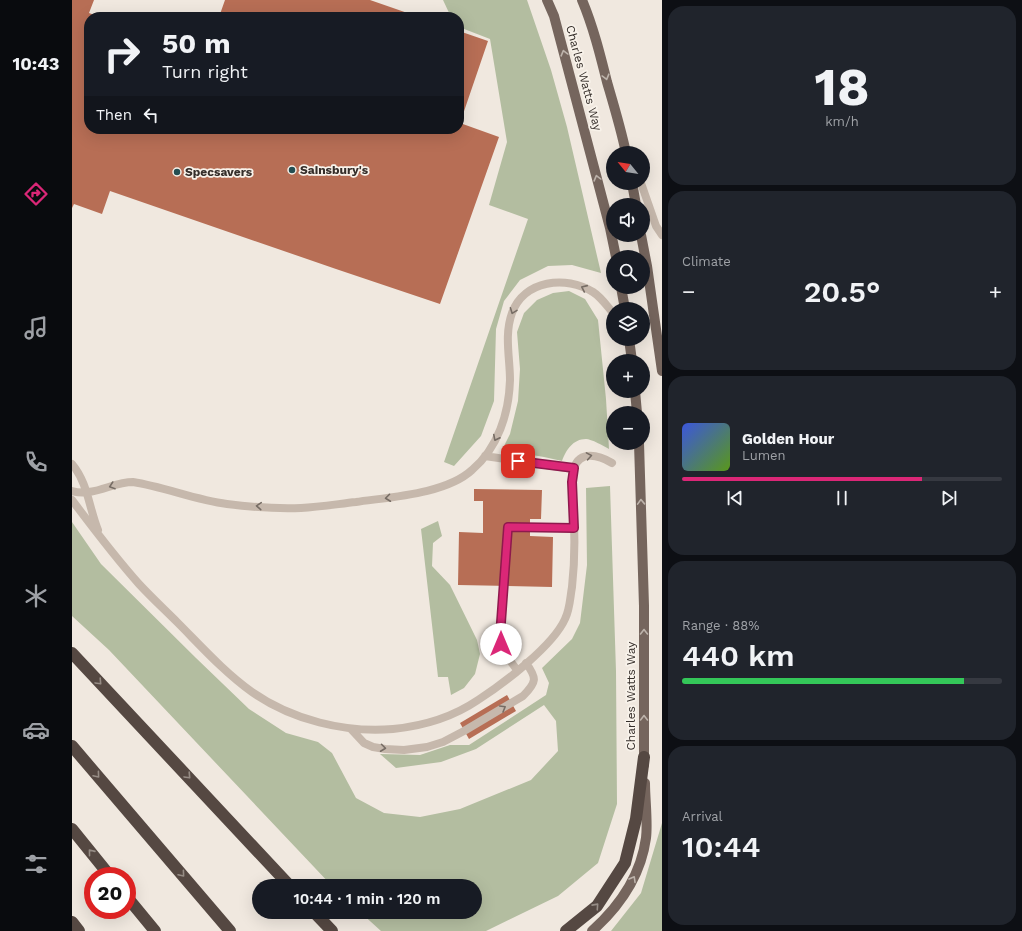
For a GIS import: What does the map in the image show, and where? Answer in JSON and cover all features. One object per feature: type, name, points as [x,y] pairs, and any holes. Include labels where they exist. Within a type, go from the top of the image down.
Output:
[{"type":"highway","points":[[72,653],[283,879]]},
{"type":"highway","points":[[72,746],[230,931]]},
{"type":"highway","points":[[566,931],[597,906],[625,862],[636,820],[644,757]]},
{"type":"highway","points":[[72,829],[103,867]]},
{"type":"highway","points":[[136,908],[155,931]]},
{"type":"highway","points":[[321,919],[332,929]]},
{"type":"highway","points":[[72,922],[79,931]]},
{"type":"main road","name":"Charles Watts Way","points":[[547,0],[554,16],[615,250]]},
{"type":"main road","name":"Charles Watts Way","points":[[582,0],[590,19],[621,128],[625,146]]},
{"type":"main road","points":[[642,242],[662,371]]},
{"type":"main road","name":"Charles Watts Way","points":[[592,931],[606,919],[622,898],[637,872],[646,838],[644,757],[644,606],[639,450]]},
{"type":"lane","points":[[621,128],[627,146]]},
{"type":"lane","points":[[643,190],[656,226],[662,235]]},
{"type":"lane","points":[[72,490],[87,493],[125,482],[133,482],[189,497],[228,504],[282,508],[319,507],[397,496],[440,487],[456,481],[472,470],[485,456],[497,438],[507,406],[510,380],[508,328],[514,308],[523,296],[532,288],[540,285],[551,282],[562,282],[583,286],[595,293],[606,305]]},
{"type":"lane","points":[[72,500],[139,584],[218,664],[254,693],[275,706],[316,722],[352,728],[381,730],[420,725],[458,712],[478,701],[526,663],[554,637],[566,618],[570,605],[574,567],[572,482],[574,468],[578,461],[585,456],[595,455],[603,457],[612,463]]},
{"type":"lane","points":[[485,456],[574,468]]},
{"type":"lane","points":[[72,464],[82,479],[94,522],[112,551]]},
{"type":"lane","points":[[517,670],[503,652],[500,636],[508,527],[574,528]]},
{"type":"lane","points":[[352,728],[364,743],[373,747],[385,749],[414,749],[443,742],[523,696],[534,682],[534,673],[526,663]]},
{"type":"green space","points":[[443,0],[527,0],[551,70],[567,127],[601,273],[572,265],[548,266],[520,280],[504,301],[496,329],[494,401],[481,436],[454,466],[444,462],[528,219],[489,205],[507,142],[490,39],[464,29],[464,12],[449,12]]},
{"type":"green space","points":[[569,291],[585,299],[598,320],[606,406],[606,448],[591,440],[581,439],[571,446],[562,461],[502,450],[510,434],[518,401],[520,369],[517,332],[524,313],[537,300],[553,293]]},
{"type":"green space","points":[[610,486],[616,671],[617,804],[598,863],[558,896],[486,931],[381,931],[368,919],[482,919],[482,879],[325,879],[109,650],[72,616],[72,522],[101,564],[249,709],[286,733],[318,742],[332,753],[356,798],[384,813],[420,817],[460,809],[531,780],[558,751],[556,721],[544,705],[476,749],[441,762],[396,768],[380,754],[420,755],[450,745],[469,745],[546,695],[549,683],[542,668],[572,639],[580,623],[587,565],[586,488]]},
{"type":"green space","points":[[438,521],[442,536],[433,543],[432,566],[450,585],[477,640],[480,654],[475,674],[464,688],[451,695],[448,677],[438,677],[421,529]]},
{"type":"green space","points":[[662,823],[662,931],[611,931],[641,893]]},
{"type":"building","name":"Sainsbury's","points":[[72,0],[94,0],[89,12],[84,12],[84,134],[464,134],[464,124],[499,137],[440,304],[110,191],[102,214],[74,204],[72,208]]},
{"type":"building","points":[[225,0],[370,0],[405,12],[221,12]]},
{"type":"building","name":"Sainsbury's","points":[[464,33],[488,41],[464,111]]},
{"type":"building","points":[[474,489],[542,490],[541,519],[530,519],[530,536],[553,537],[552,587],[458,585],[459,532],[483,533],[483,501],[474,501]]},
{"type":"building","points":[[507,695],[516,711],[469,739],[460,723]]},
{"type":"place","name":"Sainsbury's","points":[[292,170]]},
{"type":"place","name":"Specsavers","points":[[177,172]]},
{"type":"route","points":[[501,644],[500,636],[508,527],[574,528],[572,482],[574,468],[518,461]]}]
